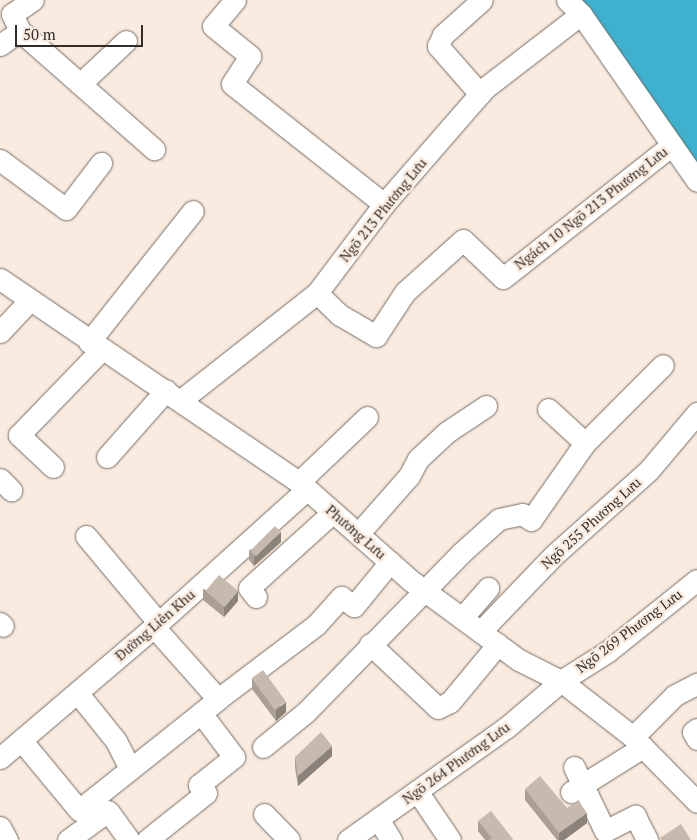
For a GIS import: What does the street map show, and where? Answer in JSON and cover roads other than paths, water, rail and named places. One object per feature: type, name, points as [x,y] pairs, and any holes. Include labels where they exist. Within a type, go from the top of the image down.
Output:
[{"type":"street","points":[[33,0],[12,14],[20,32],[154,149]]},
{"type":"street","points":[[234,0],[213,26],[250,56],[232,84],[384,204]]},
{"type":"street","points":[[480,94],[438,46],[444,35],[482,0]]},
{"type":"street","points":[[574,7],[697,181]]},
{"type":"street","name":"Ngõ 213 Phương Lưu","points":[[106,457],[174,395],[317,292],[384,204],[480,94],[527,55],[574,7]]},
{"type":"street","points":[[0,44],[20,32]]},
{"type":"street","points":[[80,84],[126,41]]},
{"type":"street","name":"Ngách 10 Ngõ 213 Phương Lưu","points":[[317,292],[340,315],[376,336],[405,292],[463,240],[503,278],[672,144]]},
{"type":"street","points":[[0,160],[66,209],[101,163]]},
{"type":"street","points":[[54,467],[19,435],[95,346],[193,211]]},
{"type":"street","name":"Phương Lưu","points":[[0,279],[95,346],[174,395],[303,486],[426,592],[519,660],[561,681],[638,742],[697,802]]},
{"type":"street","points":[[0,332],[29,301]]},
{"type":"street","points":[[262,747],[306,712],[370,644],[426,592],[460,554],[499,519],[522,514],[532,520],[586,443],[663,364]]},
{"type":"street","points":[[358,534],[409,476],[418,459],[447,432],[486,406]]},
{"type":"street","points":[[548,410],[586,443]]},
{"type":"street","name":"Ngõ 255 Phương Lưu","points":[[481,631],[554,555],[649,470],[697,414]]},
{"type":"street","name":"Đường Liên Khu","points":[[0,758],[156,624],[303,486],[367,417]]},
{"type":"street","points":[[256,597],[249,588],[333,512]]},
{"type":"street","points":[[86,536],[218,699]]},
{"type":"street","points":[[21,740],[79,810],[218,699],[316,625],[341,597],[354,606],[390,562]]},
{"type":"street","name":"Ngõ 269 Phương Lưu","points":[[561,681],[607,652],[697,580]]},
{"type":"street","points":[[462,618],[488,588]]},
{"type":"street","points":[[370,644],[438,708],[450,702],[498,644]]},
{"type":"street","name":"Ngõ 264 Phương Lưu","points":[[348,840],[507,727],[561,681]]},
{"type":"street","points":[[647,840],[635,816],[605,831],[576,781],[638,742],[675,695],[697,684]]},
{"type":"street","points":[[84,701],[116,741],[130,769]]},
{"type":"street","points":[[147,840],[206,793],[199,785],[234,757],[201,713]]},
{"type":"street","points":[[697,729],[692,732],[697,739]]},
{"type":"street","points":[[417,791],[450,840]]},
{"type":"street","points":[[68,840],[108,812],[129,840]]},
{"type":"street","points":[[264,814],[289,840]]},
{"type":"street","points":[[378,819],[391,840]]},
{"type":"street","points":[[0,827],[8,840]]},
{"type":"water","points":[[575,0],[697,0],[697,165]]}]
